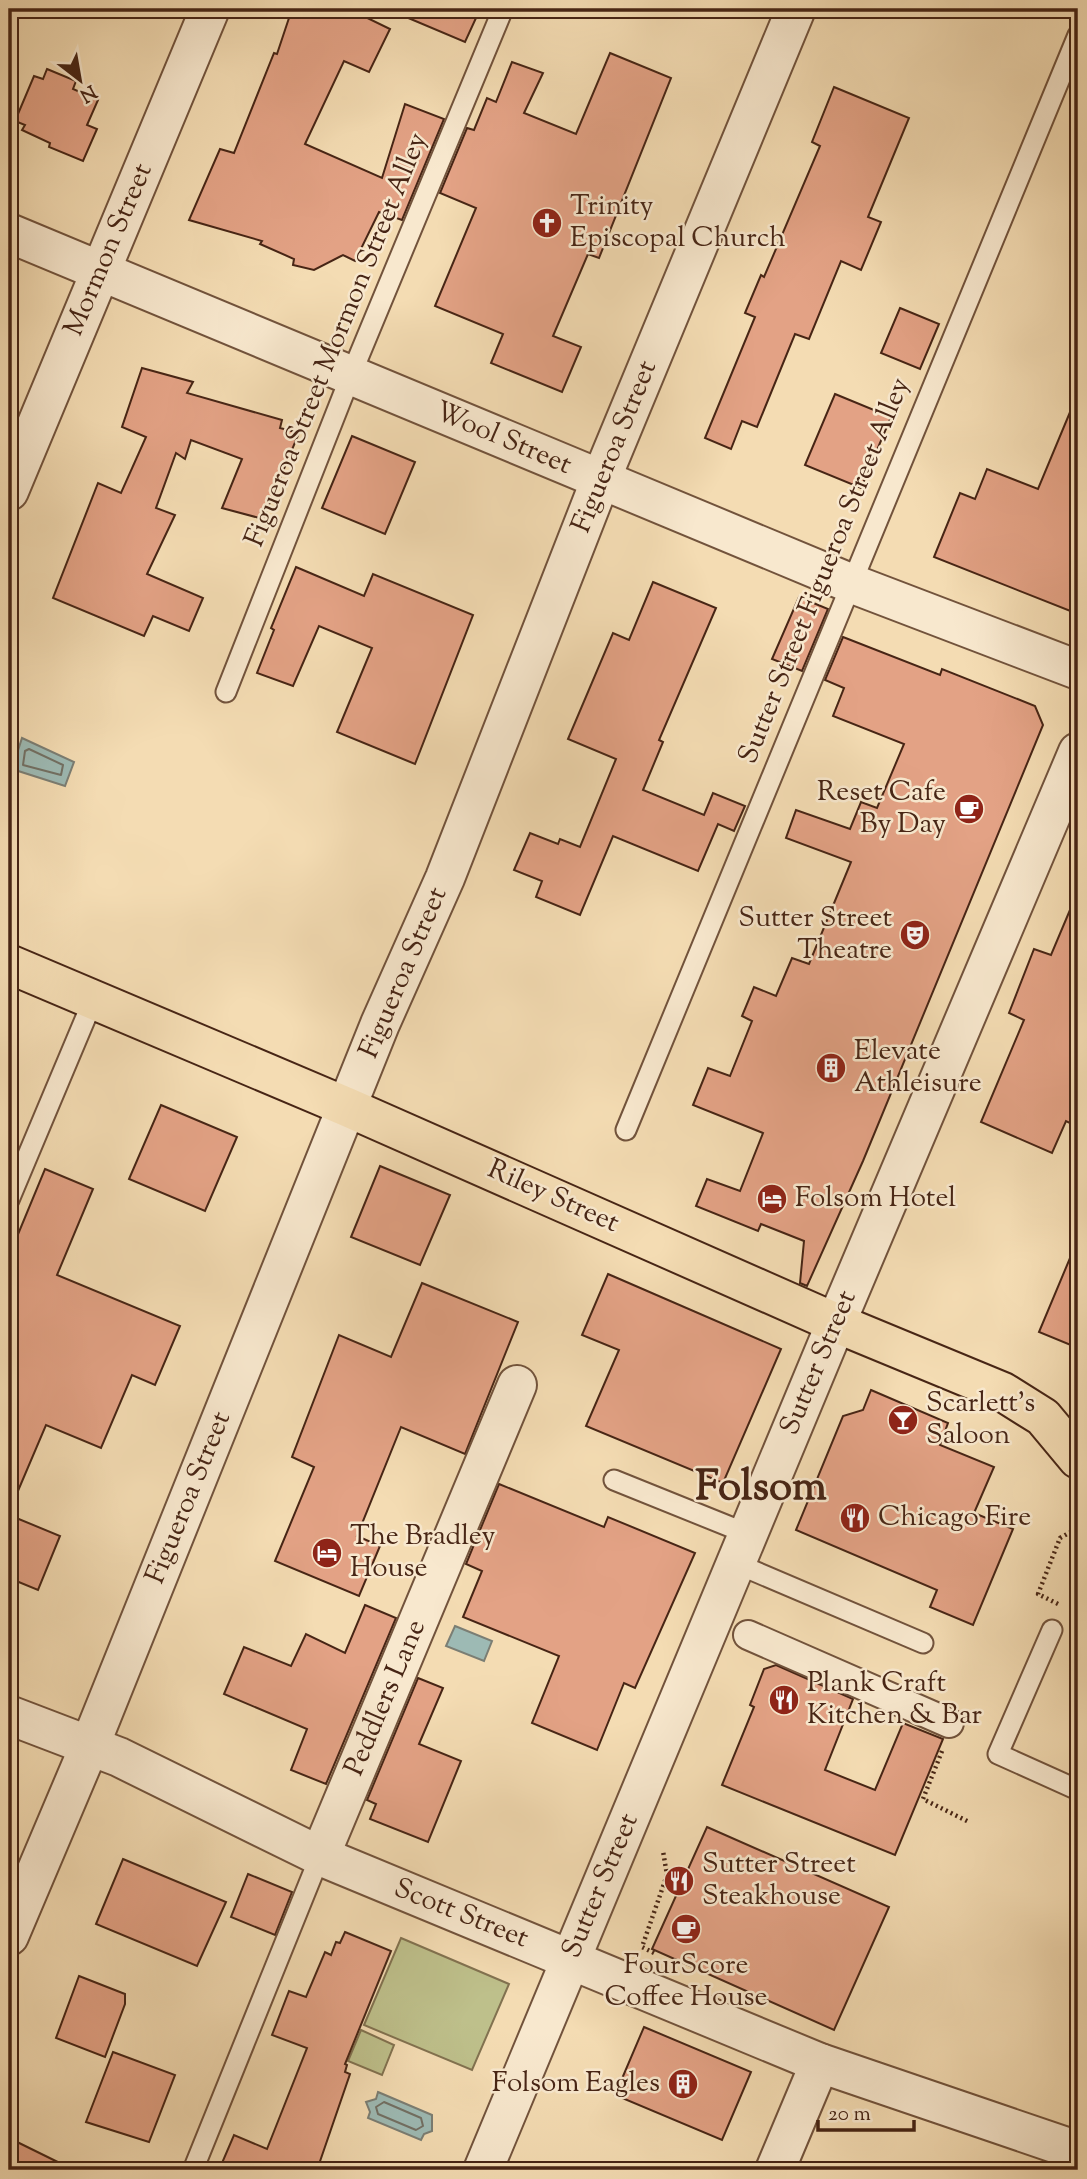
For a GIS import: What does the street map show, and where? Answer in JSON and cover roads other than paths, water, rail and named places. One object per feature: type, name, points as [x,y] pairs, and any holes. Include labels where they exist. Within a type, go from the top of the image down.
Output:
[{"type":"main road","name":"Riley Street","points":[[9,964],[347,1107],[836,1323],[1003,1392],[1042,1417],[1078,1459]]},
{"type":"street","name":"Mormon Street","points":[[9,491],[210,9]]},
{"type":"street","name":"Figueroa Street","points":[[9,1936],[90,1745],[380,1024],[445,878],[601,479],[796,9]]},
{"type":"street","name":"Wool Street","points":[[9,233],[850,583],[1078,670]]},
{"type":"street","name":"Sutter Street","points":[[483,2170],[1078,751]]},
{"type":"street","name":"Peddlers Lane","points":[[320,1856],[517,1385]]},
{"type":"street","points":[[748,1635],[949,1723]]},
{"type":"street","name":"Scott Street","points":[[9,1715],[90,1745],[320,1856],[820,2063],[1078,2151]]},
{"type":"street","points":[[775,2170],[820,2063]]},
{"type":"lane","name":"Figueroa Street Mormon Street Alley","points":[[226,692],[351,375],[503,9]]},
{"type":"lane","name":"Sutter Street Figueroa Street Alley","points":[[626,1130],[1078,35]]},
{"type":"lane","points":[[9,1200],[94,998]]},
{"type":"lane","points":[[614,1480],[923,1643]]},
{"type":"lane","points":[[1052,1630],[998,1754],[1078,1788]]},
{"type":"lane","points":[[193,2170],[320,1856]]},
{"type":"water","points":[[22,738],[74,762],[65,786],[12,769]]},
{"type":"water","points":[[455,1626],[492,1641],[484,1661],[446,1646]]},
{"type":"water","points":[[378,2092],[432,2115],[432,2131],[424,2134],[421,2140],[368,2118],[370,2112],[366,2102],[376,2099]]},
{"type":"place","name":"Trinity Episcopal Church","points":[[547,223]]},
{"type":"place","name":"Reset Cafe By Day","points":[[969,809]]},
{"type":"place","name":"Sutter Street Theatre","points":[[915,935]]},
{"type":"place","name":"Elevate Athleisure","points":[[831,1068]]},
{"type":"place","name":"Folsom Hotel","points":[[772,1199]]},
{"type":"place","name":"Scarlett's Saloon","points":[[903,1420]]},
{"type":"place","name":"Chicago Fire","points":[[855,1518]]},
{"type":"place","name":"The Bradley House","points":[[327,1553]]},
{"type":"place","name":"Plank Craft Kitchen & Bar","points":[[784,1700]]},
{"type":"place","name":"Sutter Street Steakhouse","points":[[679,1881]]},
{"type":"place","name":"FourScore Coffee House","points":[[686,1929]]},
{"type":"place","name":"Folsom Eagles","points":[[683,2084]]},
{"type":"district","name":"Folsom","points":[[761,1489]]}]
